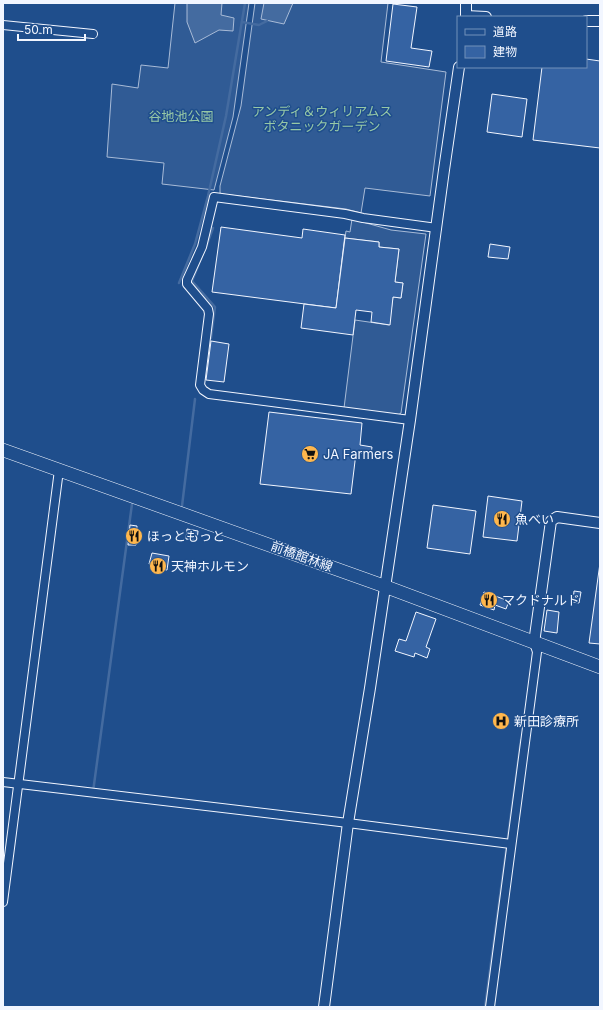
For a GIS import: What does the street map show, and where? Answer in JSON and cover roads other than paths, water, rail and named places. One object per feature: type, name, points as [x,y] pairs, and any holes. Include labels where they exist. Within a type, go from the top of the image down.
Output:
[{"type":"main road","name":"前橋館林線","points":[[3,450],[384,586],[600,667]]},
{"type":"street","points":[[466,3],[466,16]]},
{"type":"street","points":[[587,21],[600,21]]},
{"type":"street","points":[[3,25],[93,34]]},
{"type":"street","points":[[324,1007],[348,823],[370,688],[384,586],[410,420],[459,68]]},
{"type":"street","points":[[410,420],[209,394],[203,390],[200,385],[209,314],[208,309],[187,284],[187,280],[202,247],[214,197],[437,228]]},
{"type":"street","points":[[3,902],[59,470]]},
{"type":"street","points":[[490,1007],[510,844],[537,652],[534,642],[551,522],[557,517],[600,523]]},
{"type":"street","points":[[3,782],[510,844]]},
{"type":"waterway","points":[[179,283],[195,244],[208,196],[226,116],[245,3]]},
{"type":"waterway","points":[[242,22],[259,25],[267,21]]},
{"type":"waterway","points":[[206,247],[213,228]]},
{"type":"waterway","points":[[204,251],[192,281],[215,307],[211,338]]},
{"type":"waterway","points":[[182,506],[195,399]]},
{"type":"waterway","points":[[93,792],[132,504]]},
{"type":"waterway","points":[[485,1007],[521,740]]},
{"type":"place","name":"JA Farmers","points":[[310,454]]},
{"type":"place","name":"魚べい","points":[[502,519]]},
{"type":"place","name":"ほっともっと","points":[[134,536]]},
{"type":"place","name":"天神ホルモン","points":[[158,566]]},
{"type":"place","name":"マクドナルド","points":[[489,600]]},
{"type":"place","name":"新田診療所","points":[[501,721]]},
{"type":"park label","name":"谷地池公園","points":[[181,116]]},
{"type":"park label","name":"アンディ＆ウィリアムス ボタニックガーデン","points":[[322,118]]}]
